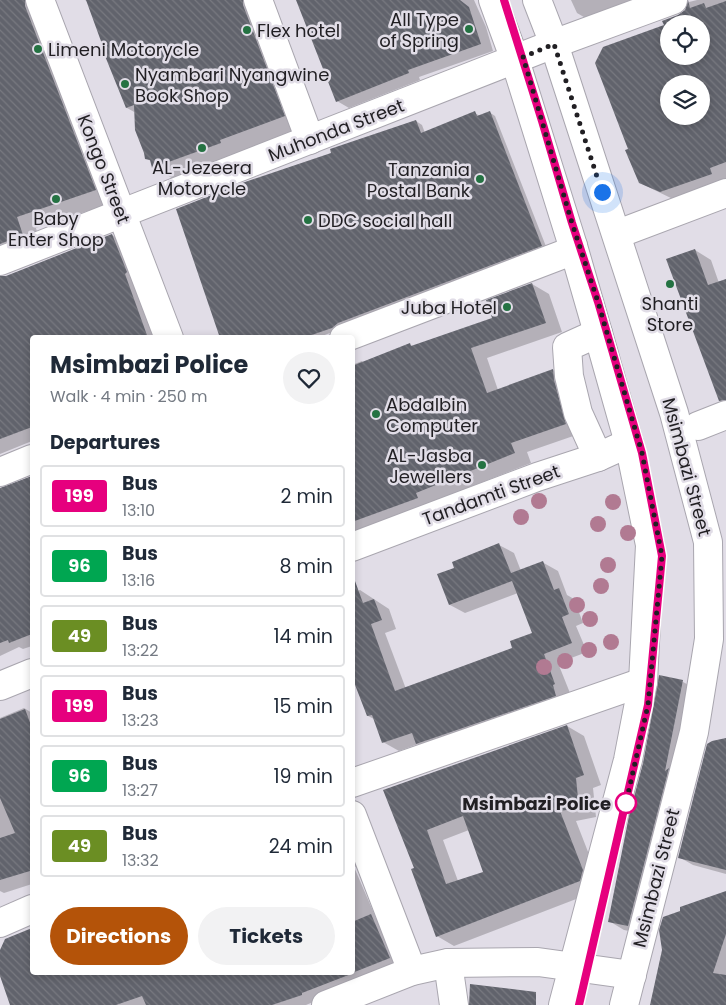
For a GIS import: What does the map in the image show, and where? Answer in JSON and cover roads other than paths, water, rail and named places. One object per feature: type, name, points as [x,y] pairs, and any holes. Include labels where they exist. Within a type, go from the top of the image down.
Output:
[{"type":"street","name":"Kongo Street","points":[[40,0],[168,335]]},
{"type":"street","points":[[258,0],[310,140]]},
{"type":"street","name":"Msimbazi Street","points":[[493,0],[534,52],[674,413],[708,542],[709,639],[694,732],[626,974],[624,1005]]},
{"type":"street","points":[[504,0],[572,114],[659,391],[672,438],[693,544],[692,647],[667,790],[634,926],[626,974],[609,1005]]},
{"type":"street","points":[[527,0],[534,52],[572,223],[598,302],[642,453],[662,556],[648,705],[580,967],[579,1005]]},
{"type":"street","name":"Msimbazi Street","points":[[537,0],[534,52],[573,246],[629,443],[650,545],[643,682],[628,760],[580,967],[563,1005]]},
{"type":"street","name":"Muhonda Street","points":[[0,261],[534,52],[673,0]]},
{"type":"street","points":[[624,232],[726,193]]},
{"type":"street","points":[[352,335],[564,254],[573,246]]},
{"type":"street","points":[[598,333],[567,347],[569,376],[578,413],[598,456]]},
{"type":"street","points":[[698,426],[726,415]]},
{"type":"street","name":"Tandamti Street","points":[[355,546],[629,443]]},
{"type":"street","points":[[0,472],[30,460]]},
{"type":"street","points":[[708,542],[726,591]]},
{"type":"street","points":[[0,686],[30,674]]},
{"type":"street","points":[[355,782],[643,682]]},
{"type":"street","points":[[355,823],[412,971]]},
{"type":"street","points":[[0,923],[30,910]]},
{"type":"street","points":[[326,1005],[412,971],[448,963],[538,962],[626,974]]},
{"type":"street","points":[[448,963],[454,1005]]},
{"type":"place","name":"All Type of Spring","points":[[469,29]]},
{"type":"place","name":"Flex hotel","points":[[247,30]]},
{"type":"place","name":"Limeni Motorycle","points":[[38,49]]},
{"type":"place","name":"Nyambari Nyangwine Book Shop","points":[[125,84]]},
{"type":"place","name":"AL-Jezeera Motorycle","points":[[202,148]]},
{"type":"place","name":"Tanzania Postal Bank","points":[[480,179]]},
{"type":"place","name":"Baby Enter Shop","points":[[56,199]]},
{"type":"place","name":"DDC social hall","points":[[308,220]]},
{"type":"place","name":"Shanti Store","points":[[670,284]]},
{"type":"place","name":"Juba Hotel","points":[[507,307]]},
{"type":"place","name":"Abdalbin Computer","points":[[376,414]]},
{"type":"place","name":"AL-Jasba Jewellers","points":[[482,465]]},
{"type":"place","name":"Msimbazi Police","points":[[626,803]]}]
